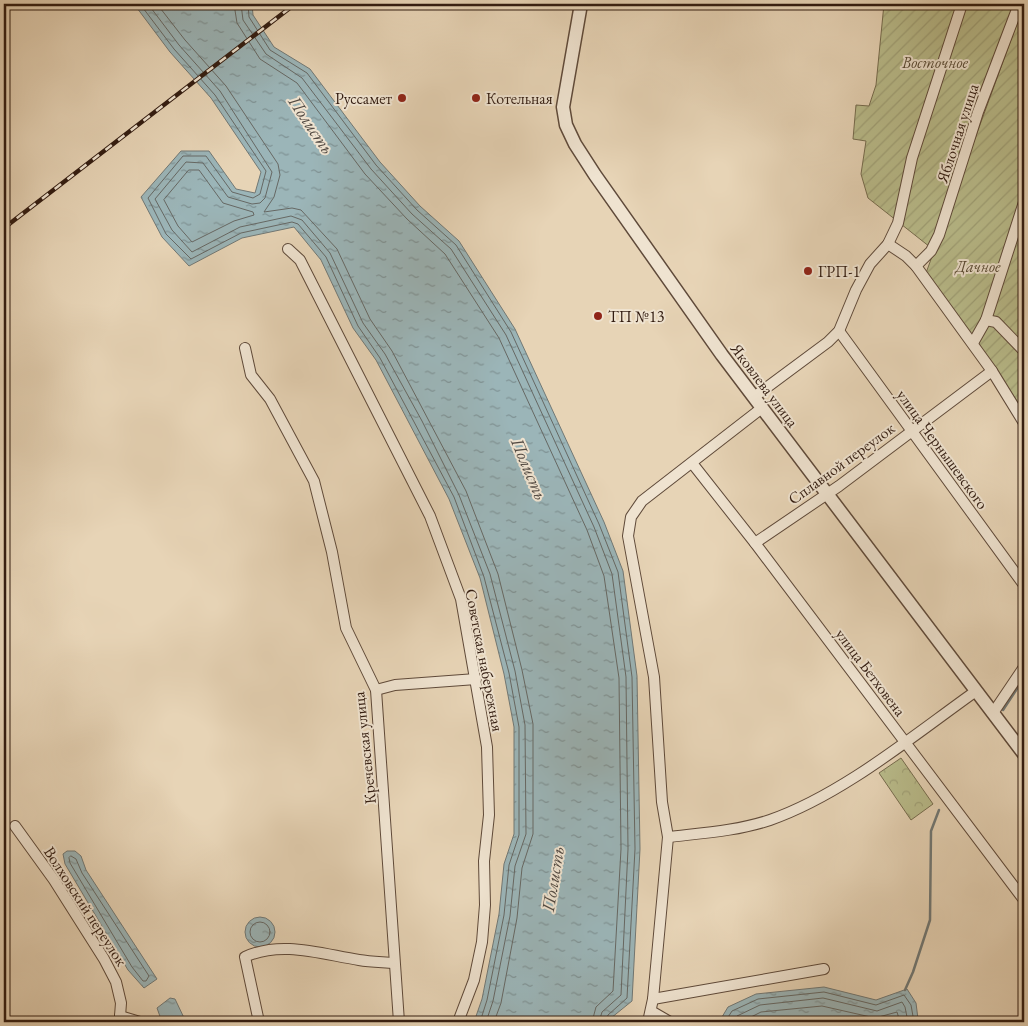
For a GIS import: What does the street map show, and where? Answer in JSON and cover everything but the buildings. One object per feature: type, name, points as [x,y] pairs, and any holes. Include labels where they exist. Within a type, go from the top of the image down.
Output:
[{"type":"street","name":"Яковлева улица","points":[[581,4],[563,108],[566,125],[594,176],[758,403],[1024,754]]},
{"type":"street","points":[[648,1022],[653,999],[668,837],[662,802],[654,676],[628,536],[631,517],[642,501],[692,463],[839,331],[856,290],[870,264],[888,244],[900,216],[912,158],[962,4]]},
{"type":"street","name":"Яблочная улица","points":[[916,266],[931,251],[939,235],[978,112],[1019,4]]},
{"type":"street","points":[[973,343],[986,320],[1024,202]]},
{"type":"street","points":[[888,244],[906,256],[916,266],[973,343],[1024,422]]},
{"type":"street","name":"Советская набережная","points":[[288,249],[300,260],[430,516],[461,599],[476,679],[487,757],[489,815],[484,861],[485,905],[482,942],[474,980],[458,1022]]},
{"type":"street","points":[[986,320],[996,322],[1024,351]]},
{"type":"street","name":"улица Чернышевского","points":[[839,331],[1024,585]]},
{"type":"street","name":"Кречевская улица","points":[[245,348],[251,375],[270,399],[314,481],[332,552],[346,628],[376,690],[399,1022]]},
{"type":"street","name":"Сплавной переулок","points":[[755,543],[828,493],[992,371]]},
{"type":"street","name":"улица Бетховена","points":[[692,463],[755,543],[1024,900]]},
{"type":"street","points":[[993,713],[1024,667]]},
{"type":"street","points":[[376,690],[395,685],[476,679]]},
{"type":"street","points":[[668,837],[732,830],[769,820],[800,808],[835,789],[976,691]]},
{"type":"street","name":"Волховский переулок","points":[[15,826],[54,880],[104,959],[116,982],[121,1004],[117,1019],[140,1022]]},
{"type":"street","points":[[259,1022],[245,957],[259,950],[284,948],[394,963]]},
{"type":"street","points":[[653,999],[824,969]]},
{"type":"street","points":[[651,1010],[670,1022]]},
{"type":"green space","name":"Восточное","points":[[884,4],[1015,4],[930,247],[868,198],[861,174],[866,141],[853,139],[856,105],[869,106],[876,85]]},
{"type":"green space","name":"Дачное","points":[[1024,4],[1024,412],[1000,375],[926,273]]},
{"type":"green space","points":[[901,758],[933,804],[911,820],[879,773]]},
{"type":"water","name":"Полисть","points":[[134,4],[252,4],[253,15],[274,47],[310,69],[380,162],[420,206],[459,241],[515,329],[604,522],[623,571],[637,676],[640,849],[632,1001],[611,1018],[610,1022],[474,1022],[482,999],[499,914],[504,864],[514,834],[514,727],[504,674],[480,578],[449,499],[376,360],[353,328],[321,260],[294,227],[242,238],[189,266],[162,237],[141,197],[181,151],[209,151],[236,189],[255,193],[261,172],[211,98],[170,52]]},
{"type":"water","points":[[67,851],[75,851],[81,856],[86,870],[157,979],[144,988],[128,970],[65,864],[63,854]]},
{"type":"water","points":[[260,917],[266,918],[274,926],[274,938],[266,946],[260,947],[254,946],[246,938],[245,932],[246,926],[254,918]]},
{"type":"water","points":[[824,987],[876,1000],[907,989],[916,1003],[918,1019],[921,1022],[719,1022],[728,1007],[756,994]]},
{"type":"water","points":[[170,998],[175,999],[186,1022],[162,1022],[157,1008]]},
{"type":"waterway","points":[[1003,710],[1024,678]]},
{"type":"waterway","points":[[905,990],[930,920],[931,831],[939,810]]},
{"type":"railway","points":[[4,228],[295,4]]},
{"type":"place","name":"Руссамет","points":[[402,98]]},
{"type":"place","name":"Котельная","points":[[476,98]]},
{"type":"place","name":"ГРП-1","points":[[808,271]]},
{"type":"place","name":"ТП №13","points":[[598,316]]}]
